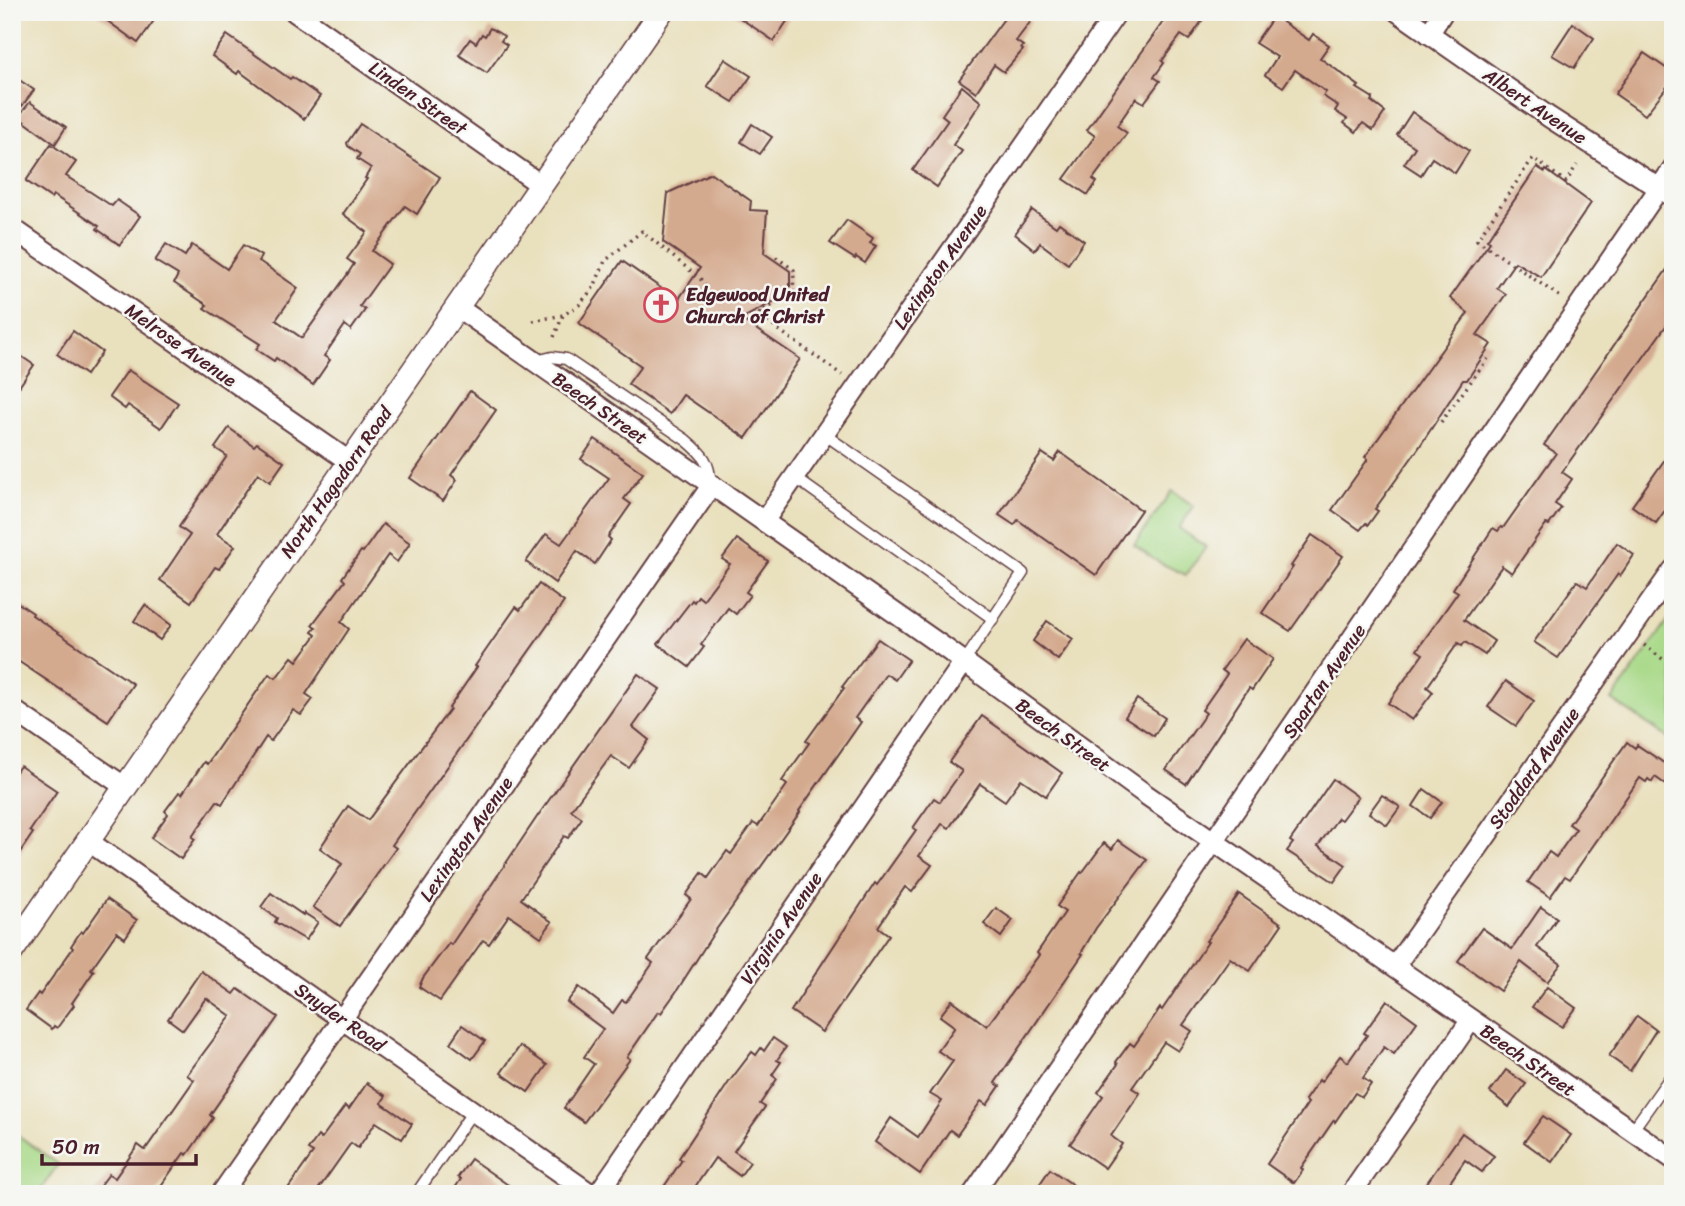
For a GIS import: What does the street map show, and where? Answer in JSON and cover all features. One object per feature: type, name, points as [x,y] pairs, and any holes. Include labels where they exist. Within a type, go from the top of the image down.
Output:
[{"type":"street","name":"Linden Street","points":[[295,12],[541,185]]},
{"type":"street","name":"North Hagadorn Road","points":[[12,951],[661,12]]},
{"type":"street","name":"Lexington Avenue","points":[[764,521],[1117,12]]},
{"type":"street","name":"Albert Avenue","points":[[1398,12],[1549,117],[1666,192]]},
{"type":"street","points":[[1429,34],[1443,12]]},
{"type":"street","name":"Spartan Avenue","points":[[973,1194],[1666,192],[1673,168]]},
{"type":"street","name":"Melrose Avenue","points":[[12,228],[350,462]]},
{"type":"street","name":"Beech Street","points":[[457,307],[964,662],[1214,842],[1673,1158]]},
{"type":"street","name":"Lexington Avenue","points":[[221,1194],[712,485]]},
{"type":"street","name":"Stoddard Avenue","points":[[1395,966],[1673,570]]},
{"type":"street","name":"Virginia Avenue","points":[[598,1194],[964,662]]},
{"type":"street","points":[[12,709],[125,787]]},
{"type":"street","name":"Snyder Road","points":[[88,841],[591,1194]]},
{"type":"street","points":[[1351,1194],[1471,1020]]},
{"type":"lane","points":[[824,434],[1023,573],[964,662]]},
{"type":"lane","points":[[794,477],[993,619]]},
{"type":"lane","points":[[1632,1131],[1673,1073]]},
{"type":"lane","points":[[416,1194],[473,1111]]},
{"type":"path","points":[[1559,296],[1477,240],[1533,158],[1566,182],[1577,165]]},
{"type":"path","points":[[533,321],[563,314],[579,304],[593,287],[605,261],[642,231],[704,282],[705,289]]},
{"type":"path","points":[[776,257],[794,270],[793,294],[760,312],[759,316],[842,375]]},
{"type":"path","points":[[554,337],[563,314]]},
{"type":"path","points":[[1441,422],[1489,357]]},
{"type":"path","points":[[1628,634],[1673,667]]},
{"type":"green space","points":[[1172,491],[1194,506],[1179,528],[1206,547],[1186,575],[1158,562],[1134,545]]},
{"type":"green space","points":[[1673,616],[1673,741],[1612,700]]},
{"type":"green space","points":[[12,1131],[58,1164],[38,1194],[12,1194]]},
{"type":"building","points":[[95,12],[160,12],[138,43]]},
{"type":"building","points":[[731,12],[793,12],[774,41]]},
{"type":"building","points":[[1009,12],[1019,12],[1031,21],[1016,41],[1023,46],[1023,50],[1004,72],[994,65],[976,92],[959,80]]},
{"type":"building","points":[[1170,12],[1208,12],[1189,40],[1181,35],[1162,61],[1164,63],[1154,77],[1160,81],[1144,103],[1136,98],[1117,126],[1127,133],[1093,179],[1097,182],[1088,195],[1064,179],[1095,136],[1087,130]]},
{"type":"building","points":[[1274,16],[1309,40],[1313,34],[1329,45],[1320,58],[1359,86],[1357,88],[1373,98],[1371,101],[1385,112],[1373,130],[1363,123],[1356,132],[1344,123],[1347,119],[1335,111],[1338,106],[1323,96],[1326,92],[1295,70],[1283,87],[1265,75],[1277,57],[1255,43]]},
{"type":"building","points":[[1573,23],[1594,38],[1574,68],[1552,55]]},
{"type":"building","points":[[490,28],[504,36],[501,41],[507,45],[487,73],[459,55],[470,39],[476,43]]},
{"type":"building","points":[[227,35],[290,79],[292,77],[320,96],[304,119],[239,71],[237,74],[212,56]]},
{"type":"building","points":[[1644,53],[1673,73],[1673,79],[1645,115],[1615,94]]},
{"type":"building","points":[[725,59],[751,76],[733,102],[707,86]]},
{"type":"building","points":[[12,75],[34,90],[22,106],[12,98]]},
{"type":"building","points":[[962,86],[981,102],[953,145],[962,151],[937,187],[913,170],[948,120],[942,115]]},
{"type":"building","points":[[30,102],[66,127],[55,144],[18,117]]},
{"type":"building","points":[[1412,112],[1469,151],[1455,173],[1432,158],[1421,175],[1404,164],[1415,147],[1397,135]]},
{"type":"building","points":[[360,124],[440,177],[417,214],[405,206],[372,251],[390,264],[360,306],[365,310],[351,330],[345,325],[324,356],[330,360],[313,385],[276,358],[274,361],[256,349],[260,344],[204,308],[207,305],[174,283],[178,275],[155,261],[166,244],[185,256],[192,245],[227,269],[243,245],[261,256],[259,261],[298,288],[276,320],[302,338],[354,264],[347,259],[367,232],[343,214],[367,179],[365,178],[371,168],[357,159],[360,154],[347,143]]},
{"type":"building","points":[[752,124],[772,137],[760,154],[741,142]]},
{"type":"building","points":[[51,144],[76,162],[66,176],[112,206],[117,200],[140,216],[120,245],[97,229],[99,226],[53,195],[51,198],[26,181]]},
{"type":"building","points":[[1537,167],[1545,172],[1546,170],[1591,203],[1541,277],[1515,262],[1497,288],[1506,294],[1477,335],[1491,344],[1467,380],[1463,380],[1375,509],[1378,511],[1368,525],[1366,523],[1360,530],[1332,510],[1368,459],[1365,457],[1468,313],[1450,298],[1490,242],[1487,240]]},
{"type":"building","name":"Edgewood United Church of Christ","points":[[711,173],[751,201],[750,210],[767,211],[764,253],[790,271],[790,293],[741,319],[800,359],[746,438],[683,395],[670,414],[628,384],[641,366],[579,323],[622,261],[678,300],[700,268],[663,242],[668,193]]},
{"type":"building","points":[[1032,210],[1056,227],[1059,223],[1084,241],[1068,264],[1040,243],[1035,250],[1015,234]]},
{"type":"building","points":[[847,220],[873,238],[870,243],[876,246],[865,263],[830,243]]},
{"type":"building","points":[[1673,261],[1673,316],[1562,472],[1572,479],[1555,504],[1561,508],[1549,525],[1546,524],[1512,573],[1502,566],[1464,620],[1494,641],[1485,655],[1465,642],[1462,646],[1458,643],[1427,687],[1433,692],[1412,720],[1388,703],[1423,654],[1417,650],[1458,592],[1453,589],[1493,528],[1498,531],[1503,528],[1556,453],[1544,445]]},
{"type":"building","points":[[73,331],[102,352],[86,375],[57,354]]},
{"type":"building","points":[[12,350],[34,365],[12,397]]},
{"type":"building","points":[[128,370],[178,403],[161,428],[128,405],[125,409],[109,397]]},
{"type":"building","points":[[470,391],[496,410],[451,475],[457,480],[443,501],[410,478]]},
{"type":"building","points":[[229,428],[254,446],[257,443],[284,462],[270,482],[258,473],[217,534],[235,546],[219,569],[215,567],[191,602],[160,580],[190,535],[179,527],[227,456],[215,448]]},
{"type":"building","points":[[595,439],[643,473],[624,499],[631,504],[608,537],[611,540],[595,564],[577,551],[555,583],[526,562],[546,534],[561,544],[609,478],[581,459]]},
{"type":"building","points":[[1673,448],[1673,499],[1656,523],[1632,506]]},
{"type":"building","points":[[1060,452],[1141,510],[1096,575],[1018,520],[1014,525],[999,515],[1042,453],[1054,461]]},
{"type":"building","points":[[383,524],[410,543],[397,562],[388,555],[341,622],[349,629],[306,694],[313,699],[301,715],[293,710],[271,741],[266,737],[222,804],[217,801],[192,837],[195,839],[181,859],[151,838],[168,814],[165,811],[179,792],[182,794],[204,762],[207,764],[269,674],[276,678],[292,657],[297,661],[316,635],[312,632],[316,627],[312,625],[345,581],[342,578]]},
{"type":"building","points":[[1312,535],[1343,556],[1290,631],[1262,613]]},
{"type":"building","points":[[737,539],[768,561],[746,592],[750,595],[736,614],[728,608],[701,645],[704,647],[689,667],[658,644],[692,600],[694,602],[698,596],[703,600],[730,564],[722,559]]},
{"type":"building","points":[[1617,543],[1634,555],[1558,658],[1534,642],[1577,581],[1587,587]]},
{"type":"building","points":[[539,584],[564,602],[392,845],[396,848],[340,926],[313,907],[342,864],[320,848],[348,806],[368,820],[450,709],[477,667],[475,666],[516,607],[520,610]]},
{"type":"building","points":[[12,599],[133,684],[108,721],[12,657]]},
{"type":"building","points":[[145,605],[171,625],[160,640],[134,621]]},
{"type":"building","points":[[1047,621],[1073,639],[1058,660],[1033,641]]},
{"type":"building","points":[[878,639],[909,660],[895,680],[886,674],[855,718],[861,722],[584,1122],[564,1108],[594,1064],[584,1057],[603,1029],[567,1002],[579,987],[613,1013],[622,1000],[626,1002],[653,963],[648,959],[691,899],[686,895],[702,873],[708,878],[727,851],[731,854],[753,823],[758,826],[787,785],[782,781],[809,743],[806,741]]},
{"type":"building","points":[[1244,639],[1273,659],[1252,690],[1249,688],[1186,784],[1166,770],[1206,713],[1202,710],[1227,674],[1222,670]]},
{"type":"building","points":[[638,674],[660,689],[633,727],[649,740],[629,768],[611,756],[571,810],[582,818],[568,838],[564,836],[521,899],[552,922],[541,937],[509,915],[489,944],[483,940],[440,1001],[419,987],[423,978],[449,943],[451,945]]},
{"type":"building","points":[[1506,681],[1534,701],[1516,726],[1488,707]]},
{"type":"building","points":[[1137,699],[1165,718],[1154,736],[1125,717]]},
{"type":"building","points":[[982,716],[1062,773],[1046,796],[1021,779],[1005,801],[980,784],[949,828],[942,824],[919,856],[932,865],[912,892],[905,887],[878,927],[889,935],[822,1032],[791,1011],[875,883],[877,885],[916,830],[913,828],[934,798],[940,802],[962,771],[949,762]]},
{"type":"building","points":[[1627,742],[1635,748],[1637,745],[1673,769],[1673,772],[1665,784],[1655,777],[1652,782],[1640,778],[1570,879],[1565,876],[1550,897],[1528,882],[1549,852],[1556,857],[1576,829],[1569,824]]},
{"type":"building","points":[[20,766],[57,791],[12,864],[12,777]]},
{"type":"building","points":[[1333,779],[1358,797],[1341,820],[1338,818],[1318,846],[1346,865],[1334,882],[1287,851],[1293,843],[1290,841]]},
{"type":"building","points":[[1424,789],[1442,802],[1430,818],[1413,806]]},
{"type":"building","points":[[1382,795],[1400,807],[1387,825],[1369,813]]},
{"type":"building","points":[[1118,840],[1147,860],[1096,928],[1081,953],[1083,954],[995,1083],[1000,1086],[987,1105],[981,1101],[957,1135],[950,1130],[920,1174],[875,1142],[891,1118],[918,1137],[942,1101],[930,1094],[953,1061],[938,1051],[955,1027],[940,1016],[952,1000],[987,1026],[1039,955],[1037,953],[1065,912],[1057,906],[1104,843],[1112,849]]},
{"type":"building","points":[[271,893],[318,922],[306,940],[275,922],[277,918],[261,907]]},
{"type":"building","points":[[1239,894],[1282,924],[1250,971],[1230,958],[1183,1025],[1192,1031],[1178,1051],[1164,1042],[1132,1088],[1140,1093],[1111,1136],[1122,1144],[1105,1168],[1070,1144],[1103,1096],[1098,1092],[1118,1064],[1116,1062],[1130,1043],[1134,1046],[1160,1008],[1162,1010]]},
{"type":"building","points":[[107,899],[137,920],[125,938],[117,932],[91,969],[94,971],[72,1003],[74,1005],[57,1028],[54,1026],[52,1029],[26,1010],[38,993],[40,995],[73,948],[71,946],[81,931],[83,933]]},
{"type":"building","points":[[1541,907],[1557,918],[1537,947],[1561,964],[1547,982],[1521,962],[1500,991],[1458,961],[1482,928],[1512,949]]},
{"type":"building","points":[[996,908],[1013,920],[1001,937],[984,924]]},
{"type":"building","points":[[201,971],[234,994],[238,989],[278,1017],[210,1115],[213,1118],[155,1194],[94,1194],[109,1174],[115,1178],[138,1145],[145,1150],[194,1080],[187,1075],[231,1016],[206,998],[183,1030],[168,1019]]},
{"type":"building","points":[[1547,987],[1576,1008],[1562,1027],[1532,1007]]},
{"type":"building","points":[[1387,1000],[1417,1022],[1394,1054],[1384,1047],[1363,1078],[1371,1084],[1362,1097],[1355,1093],[1335,1122],[1334,1120],[1301,1168],[1303,1170],[1294,1183],[1267,1164],[1308,1103],[1305,1100],[1319,1080],[1321,1082],[1340,1056],[1348,1062]]},
{"type":"building","points":[[1637,1016],[1656,1030],[1630,1071],[1609,1056]]},
{"type":"building","points":[[462,1025],[485,1041],[472,1059],[450,1043]]},
{"type":"building","points":[[773,1038],[786,1047],[777,1060],[781,1062],[772,1075],[777,1079],[760,1104],[765,1107],[734,1151],[750,1162],[740,1176],[715,1158],[690,1194],[659,1194],[682,1160],[679,1158],[729,1082],[752,1052],[756,1055],[761,1048],[764,1051]]},
{"type":"building","points":[[520,1046],[547,1065],[528,1092],[501,1073]]},
{"type":"building","points":[[1506,1070],[1526,1084],[1509,1107],[1490,1092]]},
{"type":"building","points":[[367,1083],[386,1096],[381,1103],[412,1124],[402,1139],[376,1122],[358,1148],[351,1143],[315,1194],[284,1194],[313,1153],[308,1150],[318,1136],[321,1139],[345,1106],[349,1109]]},
{"type":"building","points":[[1543,1116],[1571,1135],[1552,1162],[1524,1142]]},
{"type":"building","points":[[1462,1133],[1494,1156],[1482,1172],[1465,1160],[1442,1194],[1419,1194]]},
{"type":"building","points":[[471,1159],[521,1194],[451,1194],[461,1179],[458,1177]]},
{"type":"building","points":[[1050,1169],[1086,1194],[1033,1194]]},
{"type":"place","name":"Edgewood United Church of Christ","points":[[661,305]]}]
